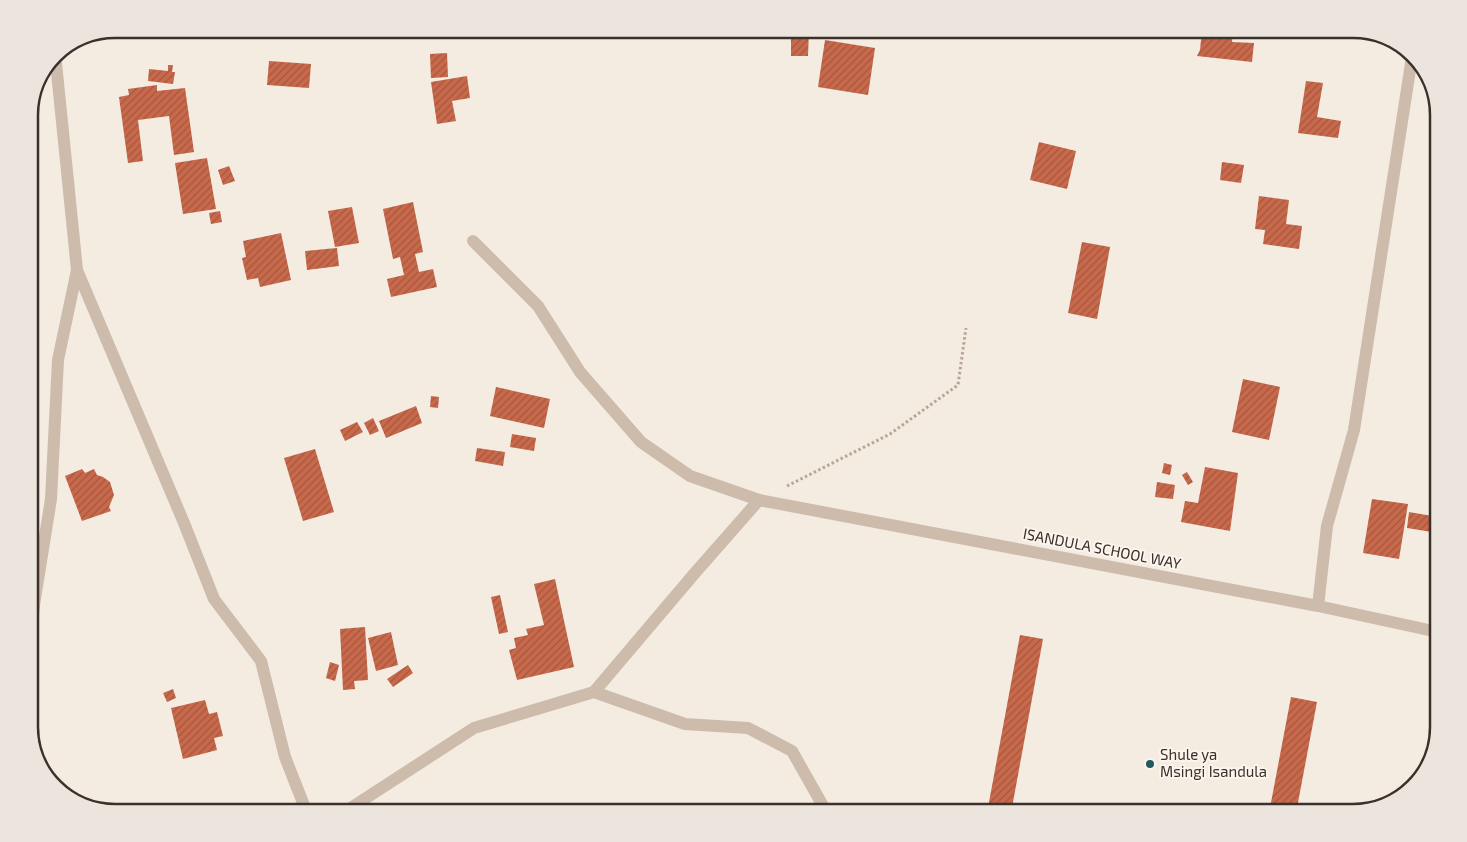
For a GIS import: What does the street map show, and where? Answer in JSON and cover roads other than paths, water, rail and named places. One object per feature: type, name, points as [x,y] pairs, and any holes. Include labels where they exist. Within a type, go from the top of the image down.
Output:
[{"type":"street","points":[[1318,606],[1327,526],[1354,430],[1411,64]]},
{"type":"street","points":[[56,65],[77,270],[184,523],[214,599],[261,661],[284,758],[303,804]]},
{"type":"street","name":"ISANDULA SCHOOL WAY","points":[[473,241],[538,306],[580,372],[641,442],[690,476],[759,500],[1318,606],[1430,630]]},
{"type":"street","points":[[38,581],[52,499],[58,360],[77,270]]},
{"type":"street","points":[[358,804],[474,728],[594,692],[759,500]]},
{"type":"street","points":[[594,692],[685,724],[748,728],[792,752],[822,804]]},
{"type":"place","name":"Shule ya Msingi Isandula","points":[[1150,764]]}]
